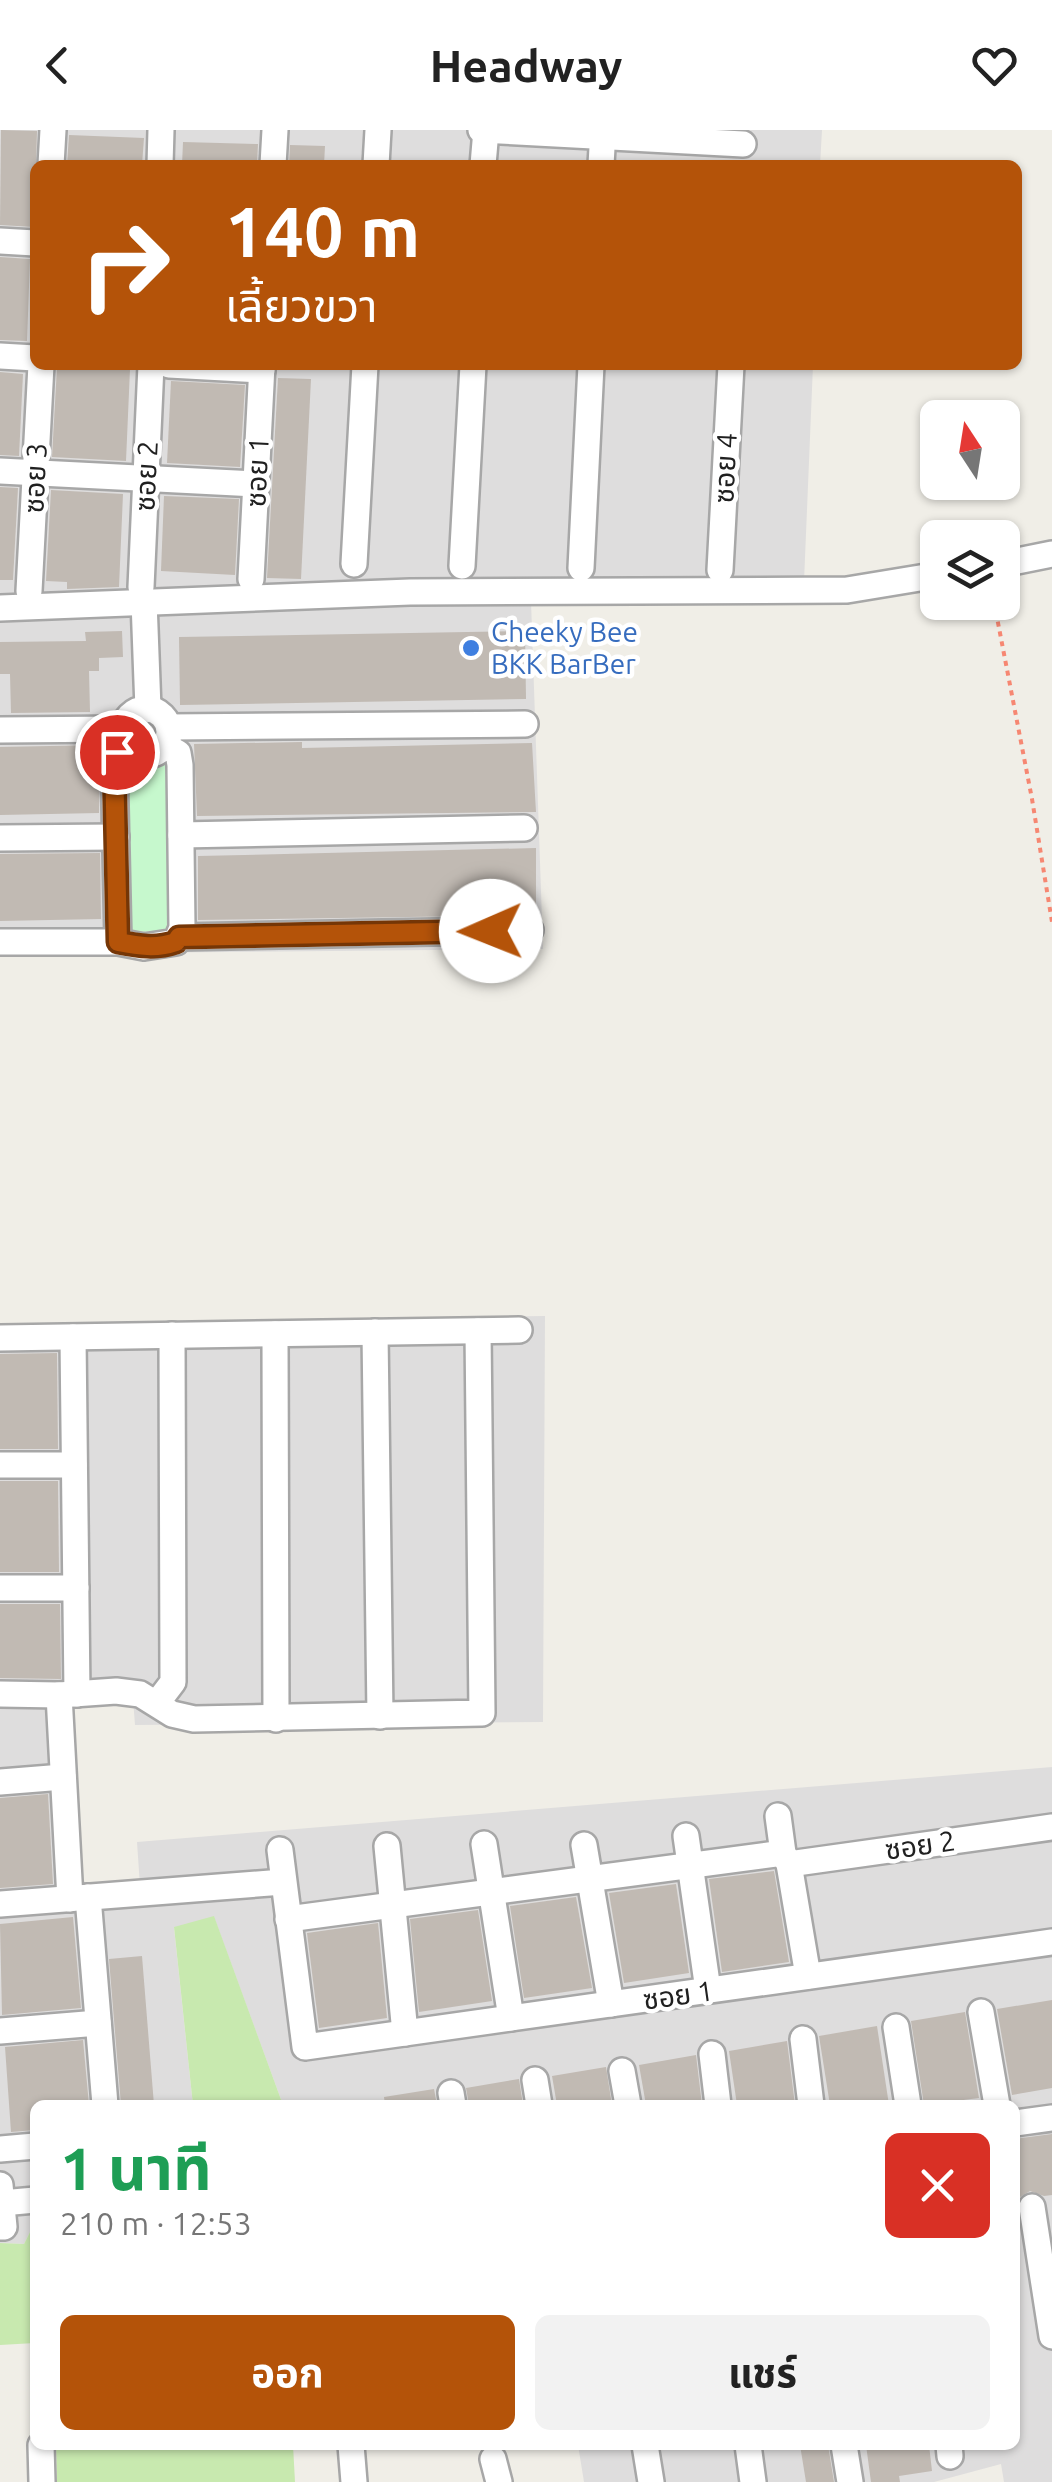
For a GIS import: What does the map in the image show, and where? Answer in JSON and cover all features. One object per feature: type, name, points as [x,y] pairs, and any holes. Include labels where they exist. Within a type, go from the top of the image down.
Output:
[{"type":"street","points":[[52,160],[53,130]]},
{"type":"street","points":[[160,160],[161,130]]},
{"type":"street","points":[[273,160],[275,130]]},
{"type":"street","points":[[376,160],[378,130]]},
{"type":"street","points":[[484,160],[484,130],[603,133],[742,146]]},
{"type":"street","points":[[601,160],[603,133]]},
{"type":"street","points":[[0,241],[30,243]]},
{"type":"street","points":[[0,356],[30,358]]},
{"type":"street","name":"ซอย 3","points":[[28,591],[41,370]]},
{"type":"street","name":"ซอย 2","points":[[148,708],[142,594],[151,370]]},
{"type":"street","name":"ซอย 1","points":[[251,579],[262,370]]},
{"type":"street","points":[[354,564],[365,370]]},
{"type":"street","points":[[462,566],[473,370]]},
{"type":"street","points":[[581,568],[591,370]]},
{"type":"street","name":"ซอย 4","points":[[720,570],[731,370]]},
{"type":"street","points":[[0,472],[256,484]]},
{"type":"street","points":[[1020,560],[1052,554]]},
{"type":"street","points":[[0,608],[142,594],[847,590],[920,579]]},
{"type":"street","points":[[0,942],[118,942],[144,947],[176,942],[182,928],[180,764],[167,736],[165,717],[148,708],[130,715],[114,761],[118,942]]},
{"type":"street","points":[[0,730],[124,736],[145,756],[167,736],[525,724]]},
{"type":"street","points":[[182,835],[524,828]]},
{"type":"street","points":[[0,838],[116,838]]},
{"type":"street","points":[[179,937],[530,930]]},
{"type":"street","points":[[0,1338],[520,1330]]},
{"type":"street","points":[[0,1694],[140,1694],[172,1714],[194,1719],[482,1713],[478,1331]]},
{"type":"street","points":[[375,1332],[380,1716]]},
{"type":"street","points":[[275,1334],[276,1719]]},
{"type":"street","points":[[157,1704],[173,1682],[172,1336]]},
{"type":"street","points":[[73,1337],[76,1588],[63,1777],[98,2024],[105,2100]]},
{"type":"street","points":[[0,1464],[74,1465]]},
{"type":"street","points":[[0,1588],[76,1588]]},
{"type":"street","points":[[0,1782],[63,1777]]},
{"type":"street","points":[[778,1816],[808,1976]]},
{"type":"street","name":"ซอย 2","points":[[288,1918],[690,1866],[1052,1827]]},
{"type":"street","points":[[686,1836],[708,1990]]},
{"type":"street","points":[[484,1844],[511,2018]]},
{"type":"street","points":[[584,1845],[611,2004]]},
{"type":"street","points":[[387,1846],[405,2033]]},
{"type":"street","points":[[280,1850],[288,1918]]},
{"type":"street","points":[[0,1904],[283,1882]]},
{"type":"street","name":"ซอย 1","points":[[288,1918],[305,2047],[1052,1942]]},
{"type":"street","points":[[981,2012],[995,2100]]},
{"type":"street","points":[[0,2031],[98,2024]]},
{"type":"street","points":[[896,2027],[907,2100]]},
{"type":"street","points":[[802,2039],[809,2100]]},
{"type":"street","points":[[712,2054],[717,2100]]},
{"type":"street","points":[[622,2071],[627,2100]]},
{"type":"street","points":[[1020,2122],[1052,2118]]},
{"type":"street","points":[[0,2149],[30,2146]]},
{"type":"street","points":[[1,2210],[30,2201]]},
{"type":"street","points":[[1032,2208],[1052,2336]]},
{"type":"street","points":[[41,2450],[42,2482]]},
{"type":"street","points":[[351,2450],[354,2482]]},
{"type":"street","points":[[646,2450],[651,2482]]},
{"type":"street","points":[[749,2450],[753,2482]]},
{"type":"street","points":[[845,2450],[850,2482]]},
{"type":"path","points":[[997,620],[1052,922]]},
{"type":"shaded area","points":[[0,130],[822,130],[820,160],[30,160],[30,370],[813,370],[804,582],[0,598]]},
{"type":"shaded area","points":[[531,601],[543,949],[0,954],[0,621]]},
{"type":"shaded area","points":[[545,1316],[543,1722],[135,1725],[133,1699],[69,1701],[82,1879],[90,1888],[140,1886],[137,1842],[1052,1767],[1052,2482],[1004,2482],[1001,2464],[934,2482],[584,2482],[579,2450],[1020,2450],[1020,2100],[281,2100],[214,1917],[174,1928],[192,2100],[30,2100],[30,2232],[24,2244],[0,2243],[0,1332],[123,1323]]},
{"type":"green space","points":[[126,762],[170,762],[171,931],[127,932]]},
{"type":"green space","points":[[214,1916],[281,2100],[192,2100],[174,1927]]},
{"type":"green space","points":[[30,2232],[30,2343],[0,2345],[0,2243],[24,2244]]},
{"type":"green space","points":[[56,2450],[293,2450],[295,2482],[57,2482]]},
{"type":"building","points":[[1,130],[37,131],[36,160],[30,160],[30,227],[0,225]]},
{"type":"building","points":[[69,135],[144,138],[142,160],[67,160]]},
{"type":"building","points":[[183,142],[258,144],[257,160],[182,160]]},
{"type":"building","points":[[290,145],[325,146],[324,160],[289,160]]},
{"type":"building","points":[[0,257],[30,259],[27,341],[0,340]]},
{"type":"building","points":[[57,370],[130,370],[126,461],[52,457]]},
{"type":"building","points":[[0,372],[23,374],[19,456],[0,455]]},
{"type":"building","points":[[278,378],[311,379],[301,579],[267,578]]},
{"type":"building","points":[[171,381],[245,385],[240,467],[167,463]]},
{"type":"building","points":[[0,487],[18,488],[13,580],[0,580]]},
{"type":"building","points":[[51,490],[123,494],[119,587],[67,589],[67,582],[46,581]]},
{"type":"building","points":[[164,496],[239,499],[235,575],[161,571]]},
{"type":"building","points":[[122,631],[123,657],[99,658],[99,671],[89,671],[90,712],[11,713],[10,674],[0,674],[0,642],[86,641],[85,632]]},
{"type":"building","points":[[525,631],[526,699],[180,705],[179,637]]},
{"type":"building","points":[[302,742],[302,748],[532,743],[536,812],[197,816],[194,744]]},
{"type":"building","points":[[100,745],[99,813],[0,815],[0,747]]},
{"type":"building","points":[[536,848],[536,915],[198,920],[198,856]]},
{"type":"building","points":[[100,853],[101,919],[0,921],[0,854]]},
{"type":"building","points":[[57,1353],[58,1449],[0,1449],[0,1354]]},
{"type":"building","points":[[0,1481],[58,1481],[59,1572],[0,1572]]},
{"type":"building","points":[[0,1604],[60,1604],[61,1679],[0,1678]]},
{"type":"building","points":[[48,1794],[53,1884],[0,1888],[0,1798]]},
{"type":"building","points":[[774,1871],[789,1962],[722,1972],[709,1879]]},
{"type":"building","points":[[676,1884],[689,1973],[624,1983],[609,1893]]},
{"type":"building","points":[[576,1897],[592,1988],[524,1998],[510,1906]]},
{"type":"building","points":[[478,1910],[492,2001],[419,2012],[410,1919]]},
{"type":"building","points":[[73,1917],[81,2008],[2,2015],[0,1924]]},
{"type":"building","points":[[378,1923],[387,2018],[319,2028],[307,1933]]},
{"type":"building","points":[[142,1956],[154,2100],[121,2100],[109,1959]]},
{"type":"building","points":[[1052,2000],[1052,2088],[1012,2095],[997,2009]]},
{"type":"building","points":[[965,2012],[979,2098],[923,2100],[911,2021]]},
{"type":"building","points":[[877,2026],[888,2100],[829,2100],[819,2036]]},
{"type":"building","points":[[83,2040],[89,2100],[30,2100],[30,2130],[11,2132],[5,2047]]},
{"type":"building","points":[[787,2041],[794,2100],[736,2100],[729,2051]]},
{"type":"building","points":[[696,2055],[701,2100],[645,2100],[639,2065]]},
{"type":"building","points":[[606,2067],[611,2100],[556,2100],[552,2076]]},
{"type":"building","points":[[519,2079],[522,2100],[468,2100],[466,2088]]},
{"type":"building","points":[[434,2089],[436,2100],[384,2100],[384,2097]]},
{"type":"building","points":[[1052,2134],[1052,2195],[1030,2191],[1020,2197],[1020,2138]]},
{"type":"building","points":[[801,2450],[829,2450],[834,2482],[806,2482]]},
{"type":"building","points":[[867,2450],[930,2450],[932,2471],[899,2476],[900,2482],[871,2482]]},
{"type":"place","name":"Cheeky Bee BKK BarBer","points":[[471,648]]},
{"type":"route","points":[[117,752],[114,761],[118,942],[144,947],[164,946],[179,937],[491,931]]}]
